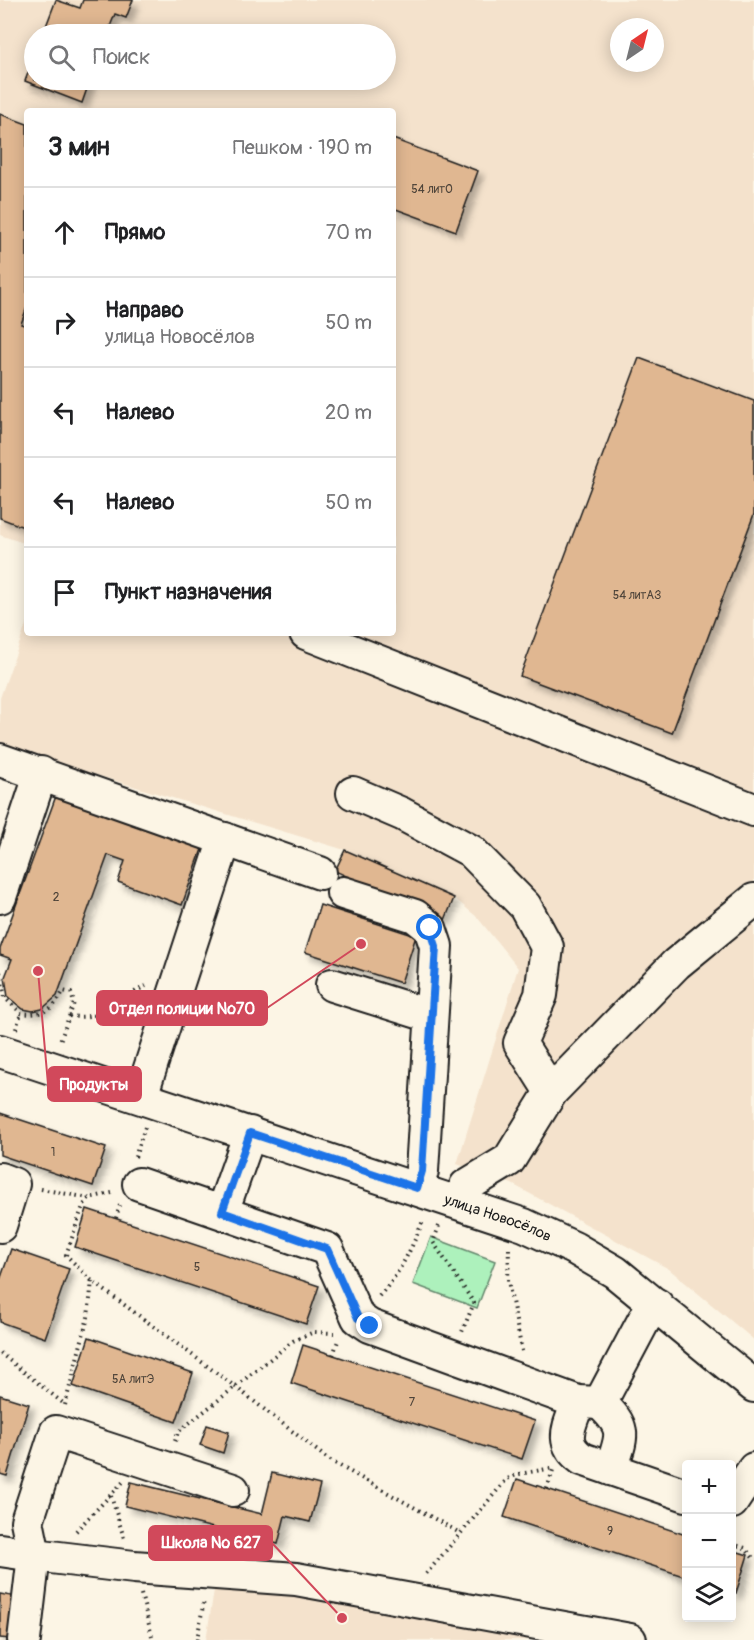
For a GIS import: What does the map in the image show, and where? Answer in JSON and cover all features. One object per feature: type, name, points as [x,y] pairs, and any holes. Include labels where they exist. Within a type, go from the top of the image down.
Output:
[{"type":"street","points":[[314,636],[754,810]]},
{"type":"street","points":[[0,760],[40,772],[225,839],[415,916],[430,928],[436,946],[422,1200]]},
{"type":"street","points":[[0,897],[40,772]]},
{"type":"street","points":[[353,793],[402,813],[471,851],[525,906],[546,947],[541,995],[520,1043],[551,1092]]},
{"type":"street","points":[[141,1096],[225,839]]},
{"type":"street","points":[[451,1210],[466,1186],[508,1160],[551,1092],[676,963],[754,900]]},
{"type":"street","points":[[332,985],[431,1016]]},
{"type":"street","name":"улица Новосёлов","points":[[7,1042],[141,1096],[250,1133],[422,1200],[451,1210],[524,1225],[574,1248],[615,1272],[754,1386]]},
{"type":"street","points":[[222,1212],[250,1133]]},
{"type":"street","points":[[0,1226],[7,1182]]},
{"type":"street","points":[[127,1188],[222,1212],[327,1249],[349,1326],[370,1326],[528,1384],[589,1403],[620,1424],[622,1437],[611,1469]]},
{"type":"street","points":[[657,1305],[567,1437],[570,1451],[582,1460],[682,1493]]},
{"type":"street","points":[[24,1640],[42,1556],[27,1521],[61,1418],[130,1456],[233,1490]]},
{"type":"street","points":[[736,1496],[754,1469]]},
{"type":"street","points":[[0,1550],[134,1567],[296,1579],[630,1640]]},
{"type":"path","points":[[69,1016],[84,1018],[103,1014],[139,990],[182,970]]},
{"type":"path","points":[[0,972],[5,998],[21,1013],[44,1013],[53,1007],[63,991],[71,993],[74,1003],[57,1049]]},
{"type":"path","points":[[7,1042],[21,1013]]},
{"type":"path","points":[[7,1182],[89,1198]]},
{"type":"path","points":[[127,1188],[96,1194],[89,1198],[83,1206],[66,1255],[92,1281],[237,1388],[329,1460],[460,1533]]},
{"type":"path","points":[[167,1468],[178,1432],[302,1335],[349,1326],[392,1282],[410,1254],[422,1200]]},
{"type":"path","points":[[451,1210],[433,1242],[474,1304],[453,1356]]},
{"type":"path","points":[[510,1240],[508,1281],[528,1384]]},
{"type":"path","points":[[61,1418],[88,1317],[92,1281]]},
{"type":"path","points":[[0,1353],[61,1418]]},
{"type":"path","points":[[0,1359],[7,1359]]},
{"type":"path","points":[[42,1556],[122,1484],[130,1456]]},
{"type":"path","points":[[407,1598],[460,1533],[512,1476],[554,1468]]},
{"type":"path","points":[[111,1496],[134,1567],[153,1640]]},
{"type":"path","points":[[736,1545],[745,1548],[754,1559]]},
{"type":"path","points":[[197,1640],[208,1573]]},
{"type":"shaded area","points":[[0,0],[754,0],[754,1340],[669,1269],[512,1184],[457,1164],[518,968],[477,917],[454,898],[345,850],[0,746],[0,698],[24,630],[24,636],[396,636],[396,108],[24,108],[24,543],[0,535]]},
{"type":"shaded area","points":[[215,1584],[357,1597],[592,1640],[206,1640]]},
{"type":"green space","points":[[431,1237],[495,1261],[477,1308],[413,1284]]},
{"type":"building","points":[[56,0],[80,8],[83,0],[133,0],[126,18],[115,14],[111,24],[47,24]]},
{"type":"building","points":[[48,90],[87,90],[82,103]]},
{"type":"building","points":[[0,114],[24,123],[24,316],[21,324],[24,325],[24,527],[0,518]]},
{"type":"building","points":[[396,140],[478,171],[456,231],[396,209]]},
{"type":"building","points":[[639,358],[754,401],[754,514],[672,733],[520,676]]},
{"type":"building","points":[[60,785],[206,838],[182,905],[118,882],[125,861],[108,855],[57,996],[42,1009],[33,1011],[23,1009],[8,997],[5,977],[12,959],[0,955],[0,949]]},
{"type":"building","points":[[345,850],[454,898],[445,920],[335,871]]},
{"type":"building","points":[[320,905],[416,936],[401,983],[305,952]]},
{"type":"building","points":[[0,1113],[106,1148],[93,1186],[0,1155]]},
{"type":"building","points":[[87,1209],[319,1286],[306,1324],[75,1247]]},
{"type":"building","points":[[11,1249],[69,1269],[45,1338],[0,1322],[0,1280]]},
{"type":"building","points":[[89,1337],[193,1373],[176,1422],[73,1386]]},
{"type":"building","points":[[303,1345],[535,1421],[522,1459],[291,1383]]},
{"type":"building","points":[[0,1395],[29,1404],[7,1476],[0,1474]]},
{"type":"building","points":[[207,1425],[229,1432],[223,1453],[200,1445]]},
{"type":"building","points":[[272,1473],[320,1485],[310,1522],[285,1516],[278,1544],[125,1506],[131,1482],[262,1514]]},
{"type":"building","points":[[517,1479],[682,1534],[682,1576],[504,1517]]},
{"type":"building","points":[[736,1551],[748,1555],[736,1593]]},
{"type":"building","points":[[0,1594],[17,1597],[11,1639],[0,1638]]},
{"type":"place","name":"Отдел полиции №70","points":[[361,944]]},
{"type":"place","name":"Продукты","points":[[38,971]]},
{"type":"place","name":"Школа № 627","points":[[342,1618]]},
{"type":"route","points":[[370,1326],[358,1318],[327,1249],[222,1212],[250,1133],[417,1188],[422,1171],[436,946],[430,928]]}]
